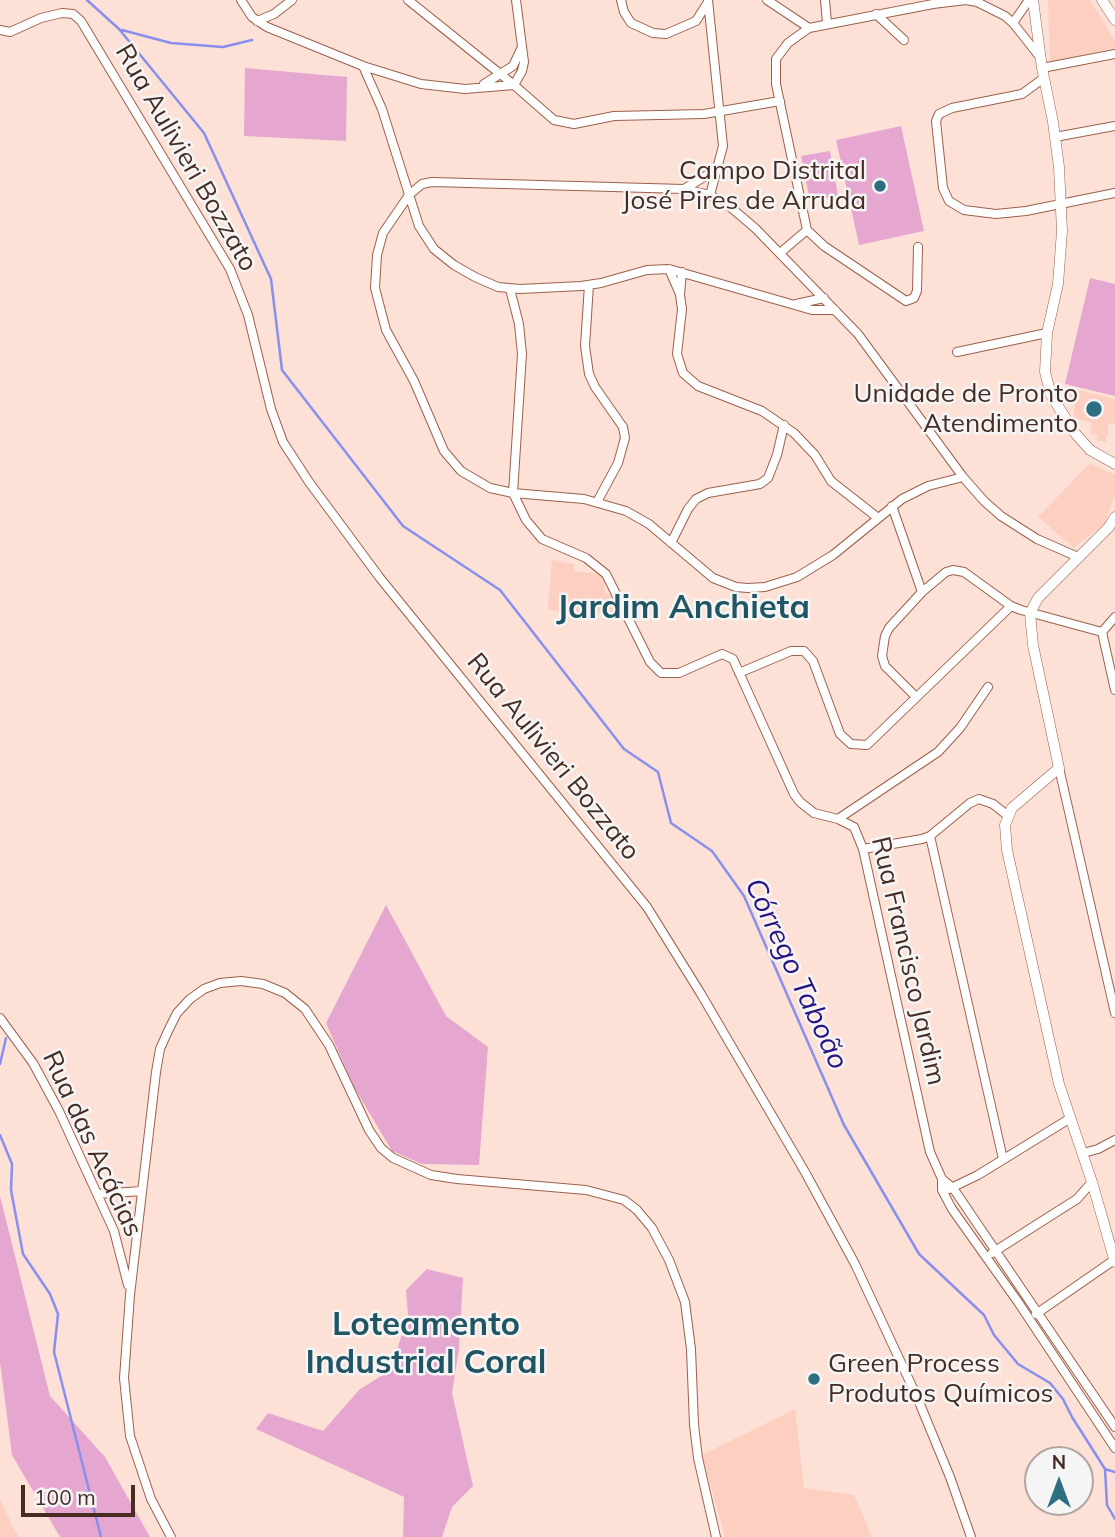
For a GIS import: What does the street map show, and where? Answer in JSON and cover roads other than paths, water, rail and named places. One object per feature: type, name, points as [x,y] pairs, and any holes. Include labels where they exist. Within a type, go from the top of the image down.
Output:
[{"type":"street","points":[[241,0],[244,8],[257,21],[278,32],[421,84],[447,88],[514,85]]},
{"type":"street","points":[[257,21],[274,14],[292,0]]},
{"type":"street","points":[[408,0],[419,4],[545,114],[564,123],[614,116],[720,113],[779,101]]},
{"type":"street","points":[[514,85],[523,71],[516,0]]},
{"type":"street","points":[[621,0],[631,23],[653,33],[666,34],[696,21],[708,1]]},
{"type":"street","points":[[767,0],[809,28]]},
{"type":"street","points":[[825,0],[827,23]]},
{"type":"street","points":[[1013,23],[1031,0]]},
{"type":"street","points":[[1031,0],[1055,137],[1061,204],[1061,260],[1047,333],[1045,372],[1051,395],[1074,432],[1090,450],[1115,464]]},
{"type":"street","points":[[1102,0],[1115,20]]},
{"type":"street","points":[[708,1],[723,146],[710,195]]},
{"type":"street","points":[[918,247],[917,291],[915,298],[906,301],[824,246],[807,230],[779,101],[774,69],[776,59],[788,43],[809,28],[933,2],[955,1],[977,2],[1013,23],[1040,57]]},
{"type":"street","name":"Rua Aulivieri Bozzato","points":[[0,30],[10,32],[41,18],[62,13],[73,15],[80,21],[178,180],[234,279],[248,315],[273,418],[289,452],[380,578],[647,907],[708,1006],[824,1205],[855,1264],[950,1477],[971,1537]]},
{"type":"street","points":[[274,14],[278,32]]},
{"type":"street","points":[[876,14],[904,40]]},
{"type":"street","points":[[479,87],[501,75],[518,61],[522,46]]},
{"type":"street","points":[[1115,54],[1043,73],[1022,94],[952,108],[939,114],[936,121],[943,188],[949,201],[957,207],[979,214],[996,214],[1115,193]]},
{"type":"street","points":[[363,65],[382,109],[419,226],[434,248],[463,270],[498,287],[510,289],[589,285],[648,270],[669,269],[812,310],[835,310]]},
{"type":"street","points":[[1055,137],[1115,126]]},
{"type":"street","points":[[684,188],[717,169]]},
{"type":"street","points":[[962,477],[921,489],[892,506],[811,570],[765,587],[736,587],[713,578],[634,515],[597,502],[490,488],[461,471],[452,461],[437,436],[414,381],[386,330],[375,288],[377,255],[383,233],[409,195],[422,184],[432,182],[684,188],[710,195],[729,205],[780,253],[871,350],[962,477],[984,501],[1037,539],[1079,557]]},
{"type":"street","points":[[780,253],[807,230]]},
{"type":"street","points":[[669,269],[680,295]]},
{"type":"street","points":[[682,272],[682,309],[677,354],[683,373],[698,386],[745,403],[784,425],[806,445],[840,491],[878,518]]},
{"type":"street","points":[[589,285],[585,346],[589,374],[594,387],[623,427],[625,438],[618,463],[597,502]]},
{"type":"street","points":[[510,289],[516,308],[522,354],[513,493],[526,520],[542,539],[586,558],[606,574],[655,669],[661,673],[679,673],[722,654],[733,659],[739,673],[791,651],[804,651],[813,661],[835,726],[845,740],[856,745],[872,742],[915,696],[1011,606]]},
{"type":"street","points":[[793,305],[824,298]]},
{"type":"street","points":[[957,352],[1047,333]]},
{"type":"street","points":[[671,542],[696,499],[708,494],[760,484],[768,478],[775,463],[784,425]]},
{"type":"street","points":[[892,506],[922,592]]},
{"type":"street","points":[[1115,517],[1109,527],[1038,598],[1030,613],[1033,645],[1059,768],[1115,1013]]},
{"type":"street","points":[[915,696],[885,666],[883,646],[889,628],[922,592],[946,572],[959,570],[970,575],[1011,606],[1102,632]]},
{"type":"street","points":[[1102,632],[1115,617]]},
{"type":"street","points":[[1102,632],[1115,690]]},
{"type":"street","name":"Rua Francisco Jardim","points":[[739,673],[794,794],[814,813],[838,819],[854,827],[863,849],[930,1152],[942,1179],[942,1190]]},
{"type":"street","points":[[838,819],[938,752],[960,728],[988,687]]},
{"type":"street","points":[[1030,1319],[1115,1261],[1056,1071],[1007,850],[1007,815],[1017,803],[1059,768]]},
{"type":"street","points":[[863,849],[912,842],[930,836],[974,801],[986,800],[1007,815]]},
{"type":"street","points":[[930,836],[1003,1159]]},
{"type":"street","points":[[172,1537],[151,1499],[130,1436],[124,1378],[130,1295],[156,1072],[160,1049],[168,1031],[177,1013],[190,999],[204,989],[220,983],[241,981],[263,984],[285,993],[305,1009],[329,1045],[369,1130],[381,1148],[393,1158],[431,1175],[608,1194],[624,1200],[637,1210],[652,1228],[679,1282],[689,1322],[698,1458],[716,1537]]},
{"type":"street","name":"Rua das Acácias","points":[[0,1018],[33,1063],[47,1088],[97,1194],[120,1247],[130,1295]]},
{"type":"street","points":[[1069,1119],[953,1188],[942,1190],[1030,1319],[1113,1432],[1115,1448]]},
{"type":"street","points":[[1085,1158],[1115,1140]]},
{"type":"street","name":"Rua Francisco Jardim","points":[[942,1179],[953,1188],[1038,1312],[1113,1432]]},
{"type":"street","points":[[987,1257],[1077,1199],[1092,1182]]},
{"type":"street","points":[[97,1194],[142,1191]]},
{"type":"street","points":[[1077,1199],[1096,1196]]},
{"type":"waterway","name":"Córrego Taboão","points":[[87,0],[119,29],[204,133],[271,279],[282,370],[403,526],[500,590],[624,749],[658,772],[671,823],[712,851],[744,896],[844,1125],[919,1254],[984,1315],[994,1335],[1018,1364],[1050,1383],[1063,1399],[1105,1469],[1107,1505],[1115,1519]]},
{"type":"waterway","points":[[122,30],[171,43],[223,47],[252,40]]},
{"type":"waterway","points":[[0,1064],[6,1038]]},
{"type":"waterway","points":[[0,1135],[12,1164],[11,1190],[23,1254],[50,1294],[58,1314],[54,1352],[101,1537]]},
{"type":"waterway","points":[[1105,1469],[1115,1472]]},
{"type":"place","name":"Campo Distrital José Pires de Arruda","points":[[880,186]]},
{"type":"place","name":"Unidade de Pronto Atendimento","points":[[1094,409]]},
{"type":"place","name":"Green Process Produtos Químicos","points":[[814,1379]]},
{"type":"district","name":"Jardim Anchieta","points":[[683,608]]},
{"type":"district","name":"Loteamento Industrial Coral","points":[[426,1344]]}]
